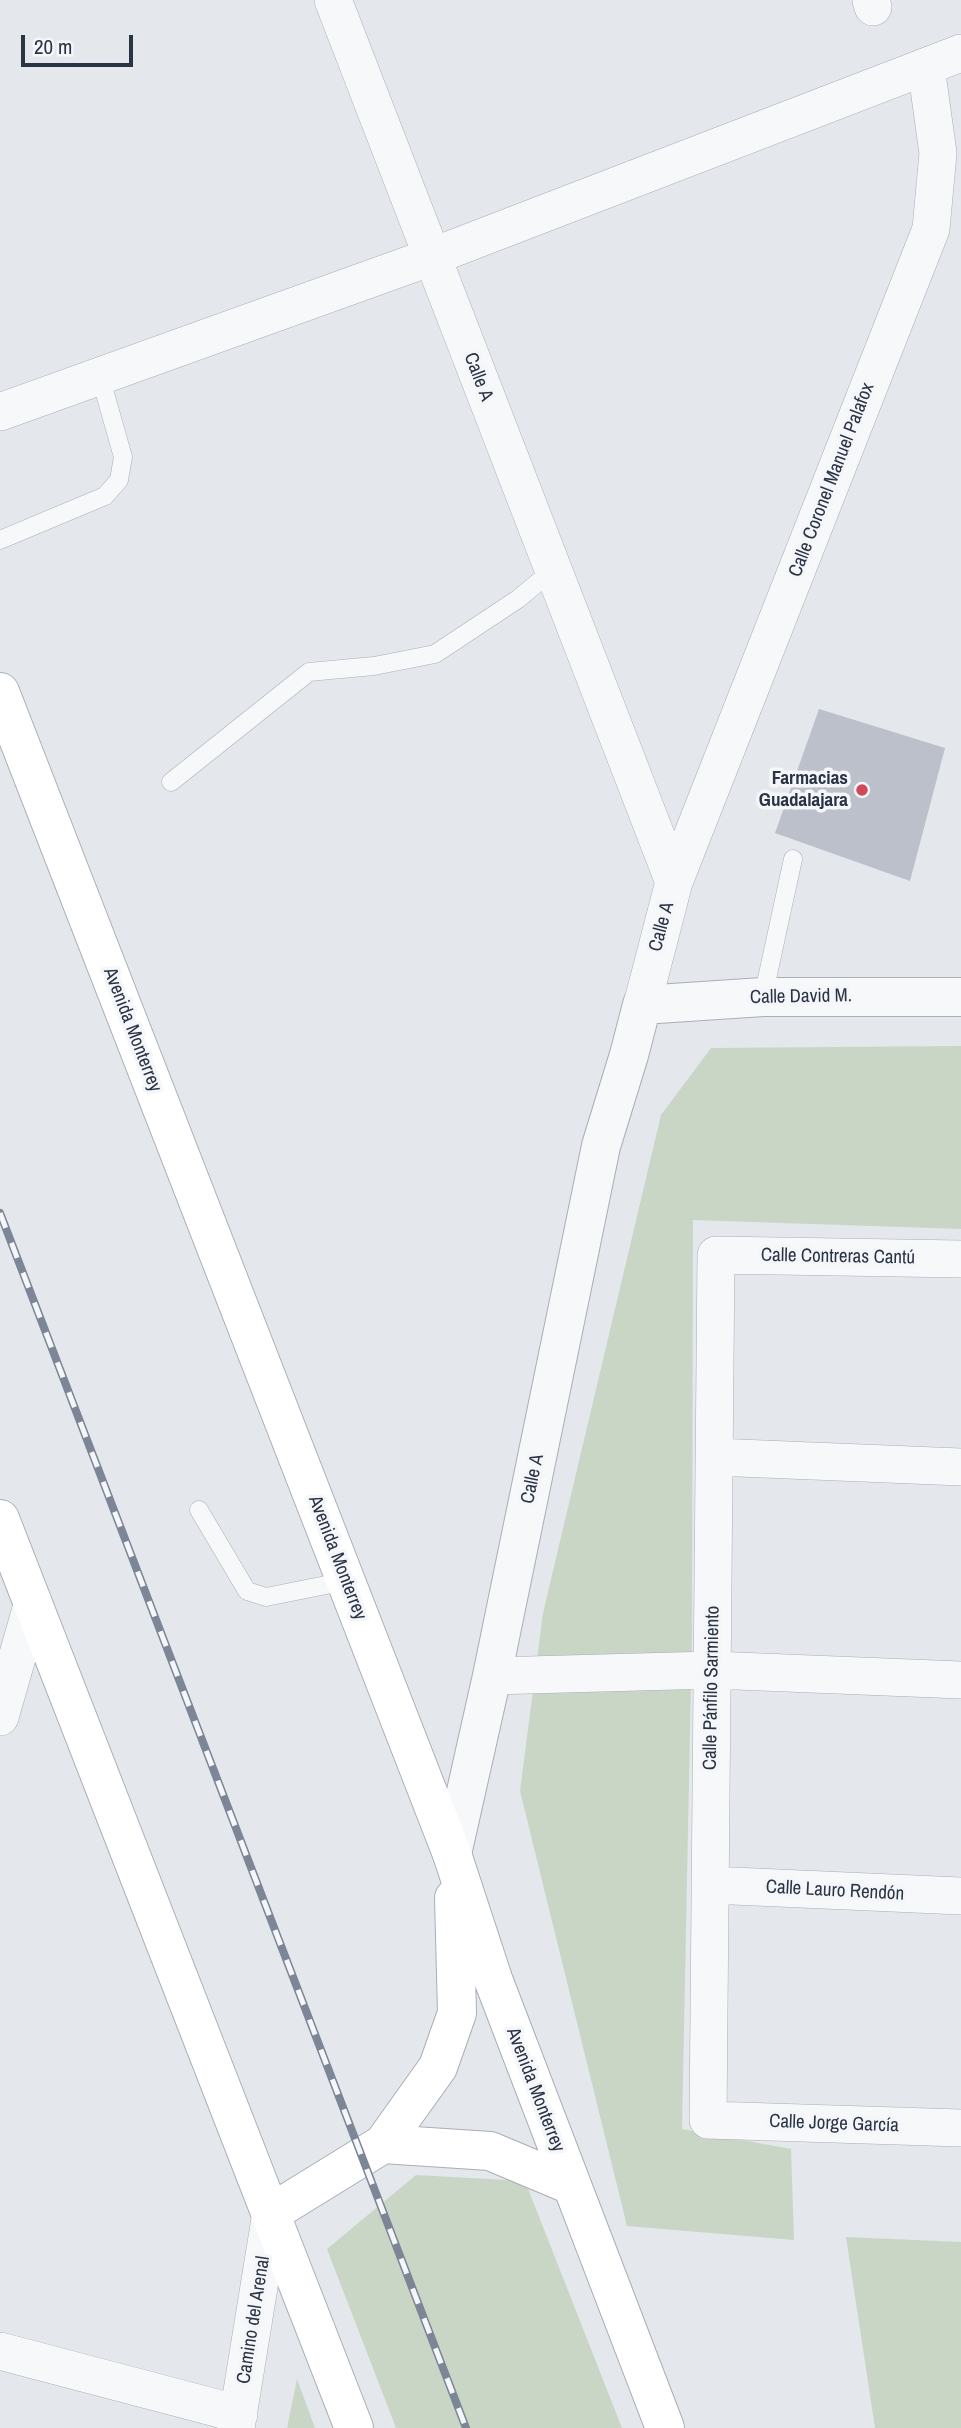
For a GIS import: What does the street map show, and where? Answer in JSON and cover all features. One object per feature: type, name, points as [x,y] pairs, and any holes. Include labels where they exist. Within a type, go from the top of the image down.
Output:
[{"type":"main road","name":"Avenida Monterrey","points":[[0,692],[453,1854],[493,1979],[665,2428]]},
{"type":"main road","points":[[0,1519],[17,1609],[271,2213],[354,2428]]},
{"type":"main road","points":[[271,2213],[383,2144],[438,2067],[457,2012],[453,1854]]},
{"type":"main road","points":[[383,2144],[490,2151],[571,2185]]},
{"type":"street","name":"Calle A","points":[[333,0],[674,882],[629,1055],[601,1146],[453,1854]]},
{"type":"street","points":[[0,412],[431,257],[961,53]]},
{"type":"street","name":"Calle Coronel Manuel Palafox","points":[[674,882],[931,229],[937,153],[926,67]]},
{"type":"street","name":"Calle David M.","points":[[642,1005],[763,997],[961,997]]},
{"type":"street","name":"Calle Contreras Cantú","points":[[716,1255],[961,1259]]},
{"type":"street","name":"Calle Pánfilo Sarmiento","points":[[708,2120],[716,1255]]},
{"type":"street","points":[[714,1457],[961,1466]]},
{"type":"street","points":[[0,1717],[17,1609]]},
{"type":"street","points":[[492,1675],[712,1670],[961,1680]]},
{"type":"street","name":"Calle Lauro Rendón","points":[[710,1885],[961,1896]]},
{"type":"street","name":"Calle Jorge García","points":[[708,2120],[961,2128]]},
{"type":"street","name":"Camino del Arenal","points":[[238,2421],[271,2213]]},
{"type":"street","points":[[0,2351],[238,2421]]},
{"type":"lane","points":[[0,540],[105,496],[119,480],[123,457],[100,376]]},
{"type":"lane","points":[[171,782],[309,672],[374,666],[435,654],[518,598],[553,570]]},
{"type":"lane","points":[[763,997],[793,859]]},
{"type":"lane","points":[[199,1510],[247,1591],[265,1597],[346,1581]]},
{"type":"green space","points":[[961,1046],[961,1229],[693,1220],[692,1631],[682,2129],[791,2149],[794,2240],[627,2226],[520,1791],[543,1613],[661,1115],[711,1048]]},
{"type":"green space","points":[[416,2175],[525,2181],[622,2428],[396,2428],[327,2249]]},
{"type":"green space","points":[[846,2237],[961,2242],[961,2428],[875,2428]]},
{"type":"green space","points":[[297,2379],[315,2428],[287,2428]]},
{"type":"building","name":"Farmacias Guadalajara","points":[[819,709],[945,748],[910,881],[775,833]]},
{"type":"railway","points":[[0,1213],[466,2428]]},
{"type":"place","name":"Farmacias Guadalajara","points":[[862,790]]}]
